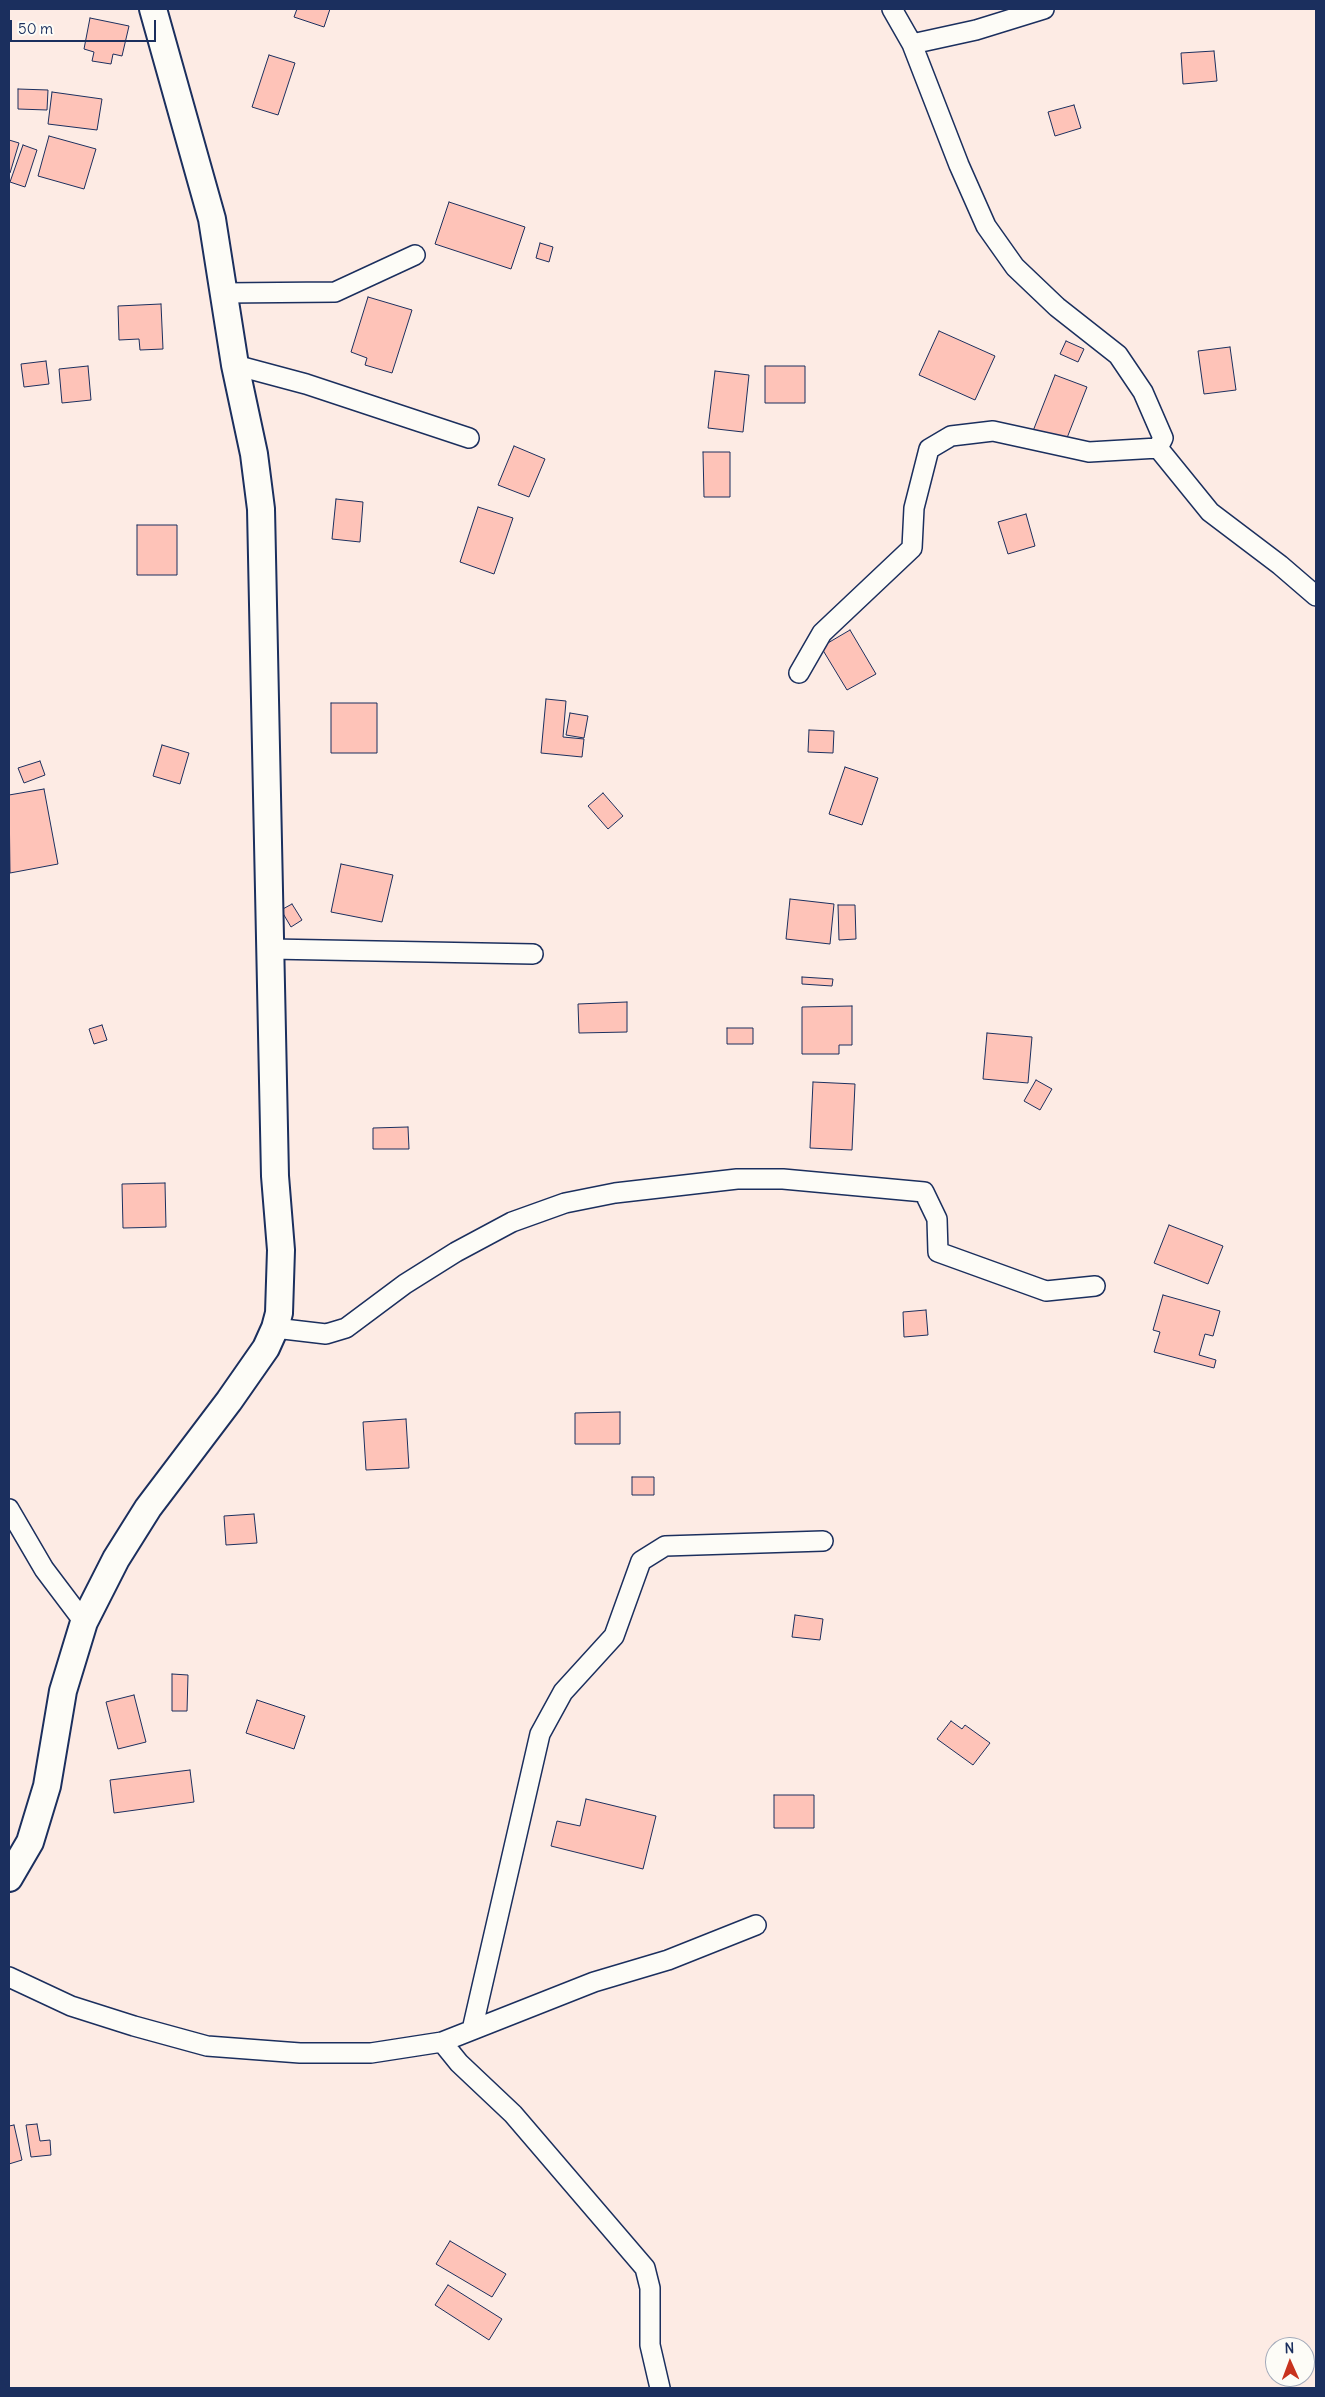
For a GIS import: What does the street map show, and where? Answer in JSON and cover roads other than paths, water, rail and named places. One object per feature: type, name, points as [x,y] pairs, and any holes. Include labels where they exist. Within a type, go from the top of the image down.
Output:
[{"type":"street","points":[[9,1878],[30,1842],[47,1786],[63,1691],[84,1622],[116,1559],[148,1508],[229,1401],[266,1348],[276,1328],[281,1281],[275,1176],[262,509],[254,454],[235,365],[212,219],[153,9]]},
{"type":"street","points":[[892,9],[912,44],[959,165],[986,226],[1015,267],[1057,307],[1118,356],[1143,392],[1163,438],[1158,448]]},
{"type":"street","points":[[912,44],[976,30],[1044,9]]},
{"type":"street","points":[[224,293],[335,292],[416,255]]},
{"type":"street","points":[[235,365],[306,384],[468,438]]},
{"type":"street","points":[[799,673],[822,633],[912,548],[914,508],[929,449],[951,436],[993,431],[1089,452],[1158,448]]},
{"type":"street","points":[[1158,448],[1210,512],[1280,565],[1316,596]]},
{"type":"street","points":[[271,949],[533,954]]},
{"type":"street","points":[[276,1328],[326,1334],[346,1328],[405,1284],[456,1252],[512,1222],[565,1203],[614,1193],[737,1179],[783,1179],[924,1192],[937,1219],[938,1252],[1046,1291],[1094,1286]]},
{"type":"street","points":[[9,1509],[44,1568],[84,1622]]},
{"type":"street","points":[[472,2030],[540,1734],[563,1692],[614,1636],[641,1561],[665,1546],[823,1541]]},
{"type":"street","points":[[9,1977],[71,2006],[207,2046],[300,2053],[371,2053],[442,2042],[594,1982],[668,1960],[756,1925]]},
{"type":"street","points":[[442,2042],[459,2063],[513,2114],[645,2268],[650,2288],[650,2346],[660,2388]]}]
